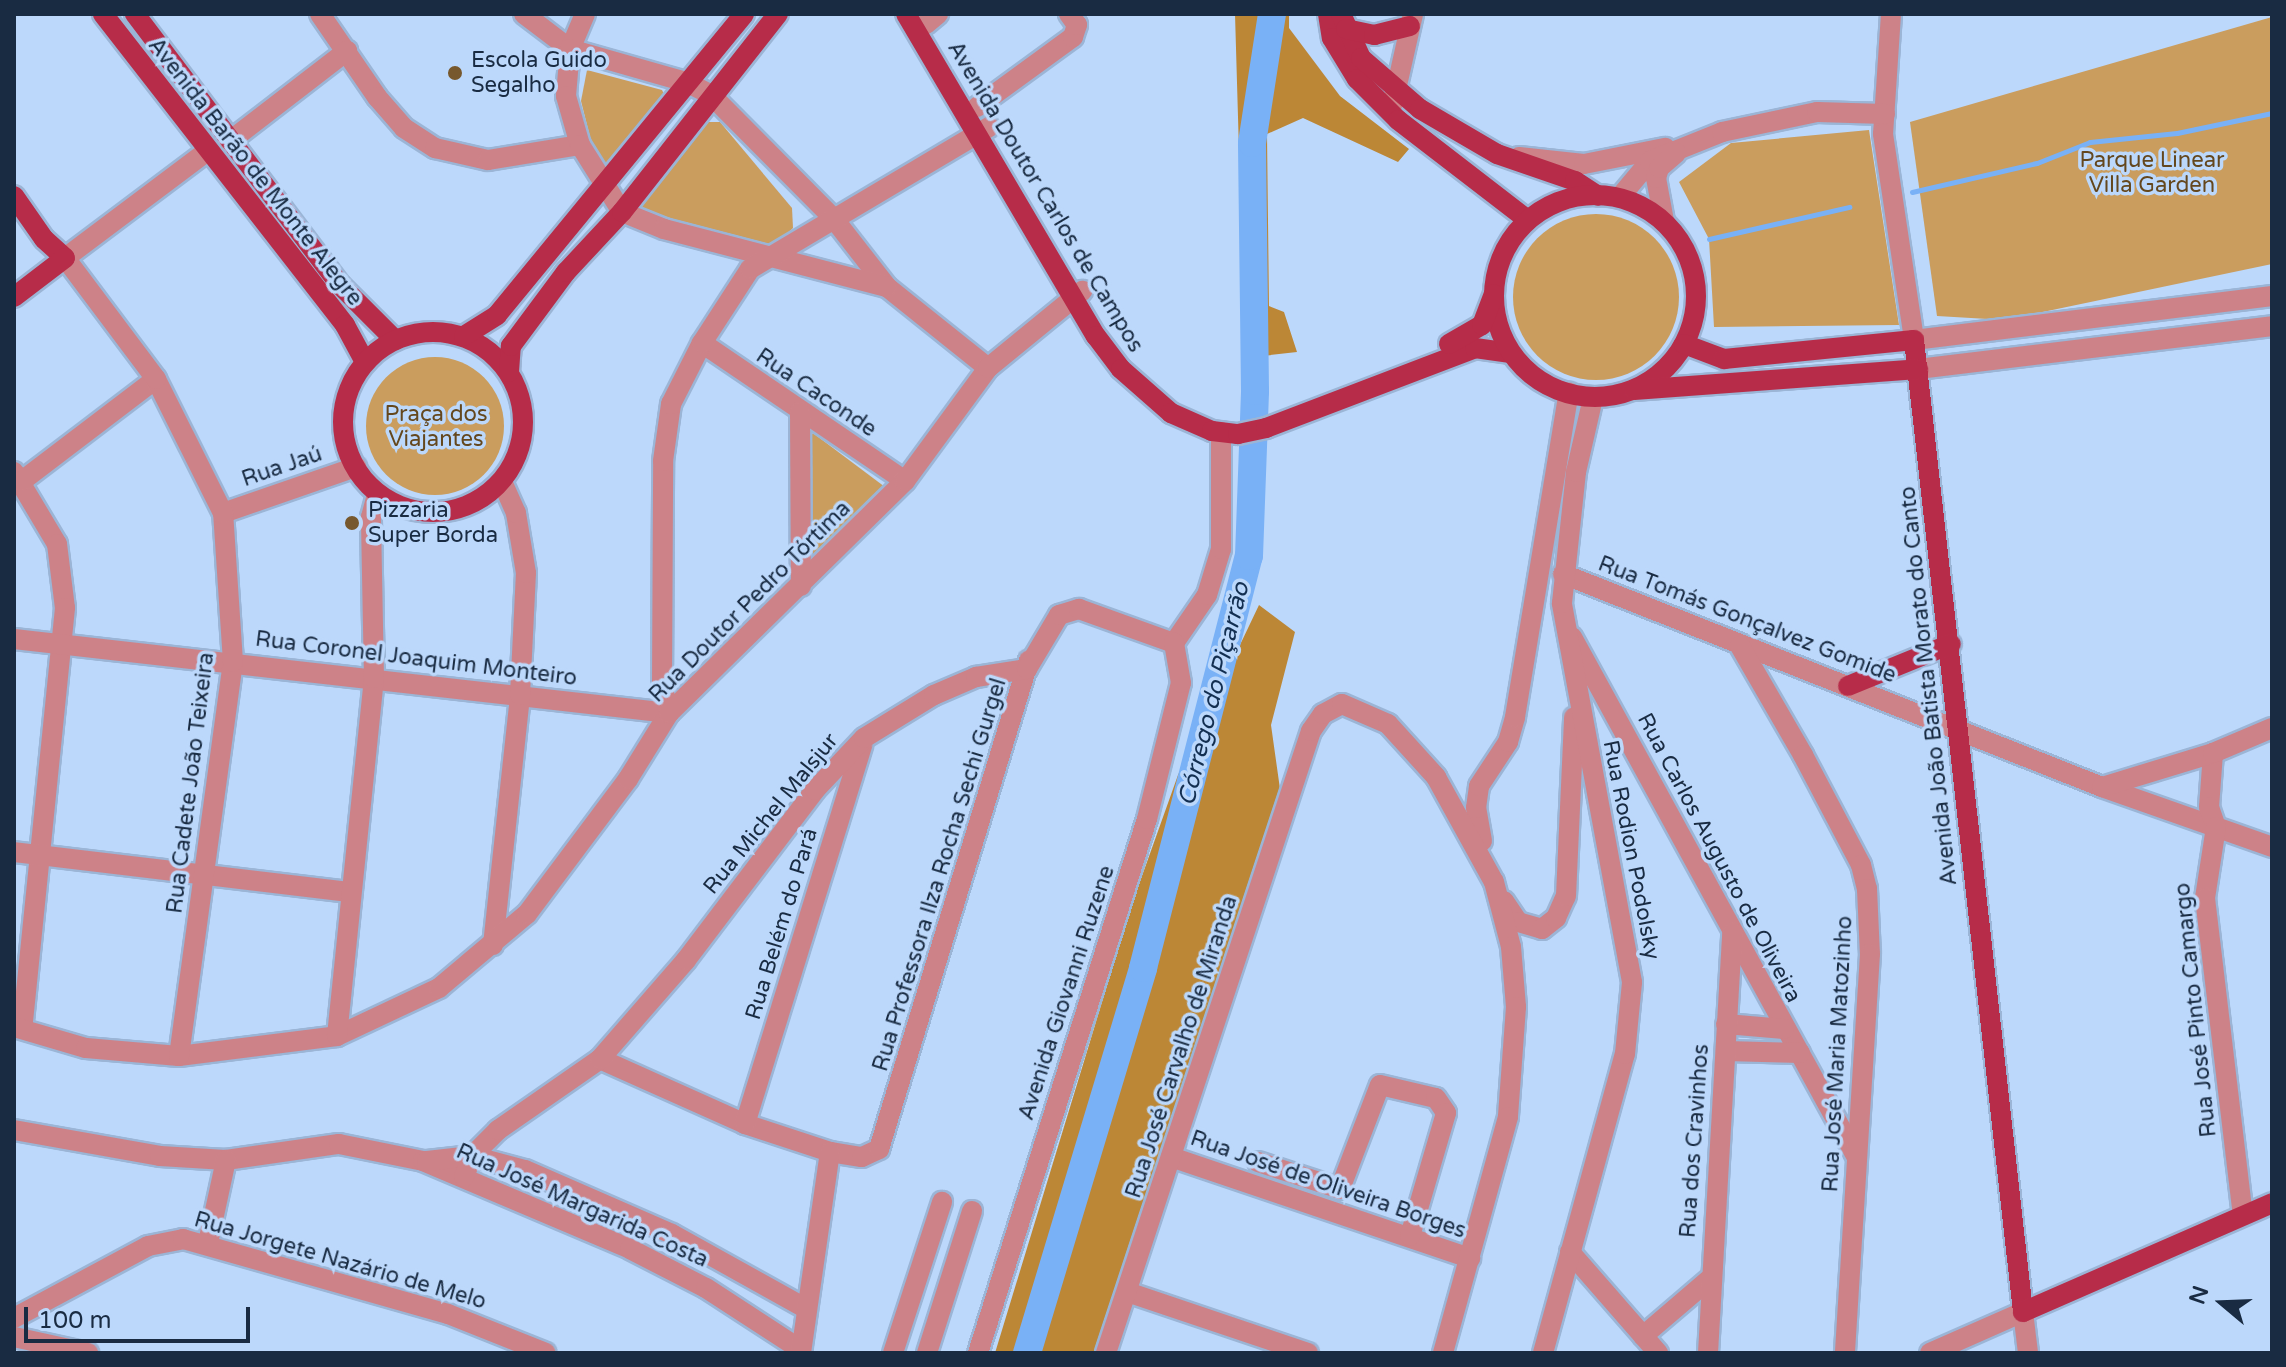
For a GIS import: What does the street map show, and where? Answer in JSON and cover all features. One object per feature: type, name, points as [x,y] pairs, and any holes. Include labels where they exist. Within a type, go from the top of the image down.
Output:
[{"type":"main road","name":"Avenida Barão de Monte Alegre","points":[[103,14],[206,152],[345,325],[365,362]]},
{"type":"main road","name":"Avenida Barão de Monte Alegre","points":[[135,14],[340,285],[395,340]]},
{"type":"main road","points":[[464,336],[497,315],[744,14]]},
{"type":"main road","points":[[509,372],[511,346],[566,272],[622,212],[711,95],[778,14]]},
{"type":"main road","name":"Avenida Doutor Carlos de Campos","points":[[906,14],[984,130],[1121,369],[1171,413],[1231,430]]},
{"type":"main road","points":[[1328,14],[1339,54],[1528,220]]},
{"type":"main road","name":"Avenida Doutor Carlos de Campos","points":[[928,17],[977,107],[984,130]]},
{"type":"main road","points":[[1343,22],[1374,35],[1411,20]]},
{"type":"main road","points":[[1343,22],[1361,58],[1394,102],[1497,154],[1575,181],[1598,196]]},
{"type":"main road","name":"Rua Cadete João Teixeira","points":[[14,196],[44,239],[65,258]]},
{"type":"main road","points":[[1634,390],[1663,371],[1684,344],[1695,312],[1695,279],[1684,248],[1664,221],[1620,197],[1564,199],[1528,220],[1498,267],[1494,294],[1498,325],[1511,353],[1550,387],[1593,398],[1634,390],[1918,369]]},
{"type":"main road","points":[[14,297],[65,258]]},
{"type":"main road","points":[[1265,424],[1473,335],[1494,294]]},
{"type":"main road","points":[[430,331],[464,336],[482,345],[509,372],[518,390],[524,428],[513,464],[502,481],[488,494],[452,511],[413,510],[377,494],[356,467],[346,447],[344,414],[352,383],[365,362],[395,340],[430,331]]},
{"type":"main road","points":[[1684,344],[1724,359],[1914,340]]},
{"type":"main road","name":"Avenida João Batista Morato do Canto","points":[[1914,340],[1951,644],[2023,1312]]},
{"type":"main road","points":[[1231,430],[1265,424],[1475,348],[1511,353]]},
{"type":"main road","points":[[1848,686],[1951,644]]},
{"type":"main road","points":[[2023,1312],[2272,1203]]},
{"type":"street","points":[[320,14],[404,128],[435,148],[488,160],[580,145]]},
{"type":"street","points":[[524,14],[570,49],[686,82],[711,95],[834,219],[887,287],[988,368]]},
{"type":"street","points":[[585,14],[570,49],[566,96],[580,145],[622,212],[664,229],[887,287]]},
{"type":"street","points":[[977,107],[1073,37],[1077,25],[1069,14]]},
{"type":"street","name":"Avenida João Batista Morato do Canto","points":[[1891,14],[1885,114],[1895,233],[1914,340]]},
{"type":"street","points":[[1394,102],[1411,20]]},
{"type":"street","points":[[230,141],[347,51]]},
{"type":"street","points":[[1497,154],[1584,164],[1684,145],[1758,122],[1817,112],[1885,114]]},
{"type":"street","points":[[669,713],[662,684],[663,461],[671,404],[702,343],[750,269],[984,130]]},
{"type":"street","points":[[1620,197],[1650,161],[1684,145]]},
{"type":"street","points":[[1664,221],[1656,189],[1659,168],[1684,145]]},
{"type":"street","points":[[65,258],[206,152]]},
{"type":"street","name":"Rua Cadete João Teixeira","points":[[65,258],[156,379],[223,513],[233,662],[207,874],[179,1056]]},
{"type":"street","name":"Rua Doutor Pedro Tórtima","points":[[18,1028],[86,1048],[179,1056],[337,1036],[439,988],[527,914],[628,779],[669,713],[905,481],[988,368],[1078,294]]},
{"type":"street","points":[[1914,340],[2272,296]]},
{"type":"street","points":[[1918,369],[2272,326]]},
{"type":"street","name":"Rua Caconde","points":[[702,343],[905,481]]},
{"type":"street","points":[[18,1028],[65,645],[64,575],[57,544],[18,477],[156,379]]},
{"type":"street","points":[[1443,1353],[1508,1117],[1514,1059],[1515,974],[1478,825],[1479,786],[1508,742],[1515,717],[1569,392]]},
{"type":"street","name":"Rua Rodion Podolsky","points":[[1543,1353],[1625,1054],[1632,982],[1564,623],[1563,574],[1576,472],[1593,398]]},
{"type":"street","points":[[800,412],[801,586]]},
{"type":"street","points":[[1027,669],[1059,615],[1079,609],[1174,643],[1207,595],[1221,549],[1231,430]]},
{"type":"street","name":"Rua Jaú","points":[[223,513],[356,467]]},
{"type":"street","points":[[493,945],[520,695],[526,573],[516,513],[502,481]]},
{"type":"street","points":[[337,1036],[374,678],[371,517],[377,494]]},
{"type":"street","name":"Rua Tomás Gonçalvez Gomide","points":[[1563,574],[2102,787],[2272,847]]},
{"type":"street","name":"Rua Professora Ilza Rocha Sechi Gurgel","points":[[830,1152],[862,1157],[884,1140],[1027,669],[1038,622]]},
{"type":"street","name":"Rua Carlos Augusto de Oliveira","points":[[1564,623],[1784,1029],[1857,1157]]},
{"type":"street","name":"Rua Coronel Joaquim Monteiro","points":[[14,639],[669,713]]},
{"type":"street","name":"Avenida Giovanni Ruzene","points":[[978,1353],[1147,819],[1181,683],[1174,643]]},
{"type":"street","name":"Rua José Maria Matozinho","points":[[1740,646],[1803,755],[1861,865],[1867,889],[1870,954],[1845,1353]]},
{"type":"street","name":"Rua Michel Malsjur","points":[[464,1177],[472,1156],[498,1130],[600,1059],[686,960],[815,790],[864,738],[934,695],[976,677],[1027,669]]},
{"type":"street","points":[[1436,777],[1518,922],[1542,929],[1556,918],[1566,896],[1576,693]]},
{"type":"street","name":"Rua José Carvalho de Miranda","points":[[1106,1353],[1303,756],[1323,714],[1342,704],[1388,724],[1436,777]]},
{"type":"street","points":[[2102,787],[2213,753],[2272,728]]},
{"type":"street","name":"Rua Belém do Pará","points":[[745,1124],[864,738]]},
{"type":"street","name":"Rua José Pinto Camargo","points":[[2213,753],[2209,807],[2216,827],[2205,898],[2243,1215]]},
{"type":"street","points":[[1436,777],[1479,786]]},
{"type":"street","points":[[14,852],[350,892]]},
{"type":"street","name":"Rua dos Cravinhos","points":[[1708,1353],[1732,933]]},
{"type":"street","points":[[1726,1024],[1784,1029]]},
{"type":"street","points":[[1726,1051],[1800,1053]]},
{"type":"street","points":[[600,1059],[745,1124],[830,1152],[801,1351]]},
{"type":"street","points":[[1258,1162],[1340,1189],[1380,1085],[1436,1098],[1446,1113],[1410,1236]]},
{"type":"street","name":"Rua José Margarida Costa","points":[[14,1130],[160,1156],[226,1160],[339,1144],[423,1161],[693,1282],[801,1351]]},
{"type":"street","name":"Rua José Margarida Costa","points":[[423,1161],[472,1156],[525,1170],[633,1215],[805,1308]]},
{"type":"street","name":"Rua José de Oliveira Borges","points":[[1171,1157],[1470,1258]]},
{"type":"street","points":[[208,1243],[226,1160]]},
{"type":"street","points":[[893,1353],[942,1202]]},
{"type":"street","points":[[927,1353],[972,1211]]},
{"type":"street","name":"Rua Jorgete Nazário de Melo","points":[[14,1318],[148,1246],[183,1239],[208,1243],[448,1314],[546,1353]]},
{"type":"street","points":[[1570,1252],[1658,1353]]},
{"type":"street","points":[[1643,1336],[1711,1278]]},
{"type":"street","points":[[1127,1292],[1308,1353]]},
{"type":"street","points":[[35,1306],[37,1342]]},
{"type":"street","points":[[1930,1353],[2023,1312]]},
{"type":"street","name":"Avenida João Batista Morato do Canto","points":[[2023,1312],[2028,1353]]},
{"type":"street","points":[[14,1337],[88,1353]]},
{"type":"green space","name":"Parque Linear Villa Garden","points":[[2272,17],[2272,264],[2005,320],[1937,316],[1910,122]]},
{"type":"green space","points":[[587,70],[662,90],[667,100],[611,172],[591,141],[581,101]]},
{"type":"green space","points":[[706,122],[720,122],[792,208],[793,228],[775,246],[760,249],[642,214],[642,199]]},
{"type":"green space","points":[[1869,130],[1899,325],[1714,327],[1709,239],[1679,182],[1731,143]]},
{"type":"green space","points":[[1596,214],[1628,220],[1655,238],[1673,265],[1679,297],[1673,329],[1655,356],[1628,374],[1596,380],[1564,374],[1537,356],[1519,329],[1513,297],[1519,265],[1537,238],[1564,220]]},
{"type":"green space","name":"Praça dos Viajantes","points":[[435,357],[461,362],[484,377],[499,400],[504,426],[499,452],[484,475],[461,490],[435,495],[409,490],[386,475],[371,452],[366,426],[371,400],[386,377],[409,362]]},
{"type":"green space","points":[[813,433],[889,490],[819,562],[806,561],[804,443]]},
{"type":"shaded area","points":[[1235,14],[1289,14],[1289,28],[1340,96],[1409,149],[1398,162],[1303,118],[1267,134],[1269,306],[1284,312],[1297,352],[1245,358]]},
{"type":"shaded area","points":[[1259,605],[1295,632],[1271,725],[1280,789],[1095,1353],[995,1353],[1132,904],[1178,775]]},
{"type":"waterway","name":"Córrego do Piçarrão","points":[[1027,1353],[1143,968],[1249,556],[1255,391],[1252,143],[1272,14]]},
{"type":"waterway","points":[[1912,192],[2037,163],[2090,142],[2177,133],[2272,113]]},
{"type":"waterway","points":[[1709,239],[1849,207]]},
{"type":"place","name":"Escola Guido Segalho","points":[[455,73]]},
{"type":"place","name":"Pizzaria Super Borda","points":[[352,523]]}]
